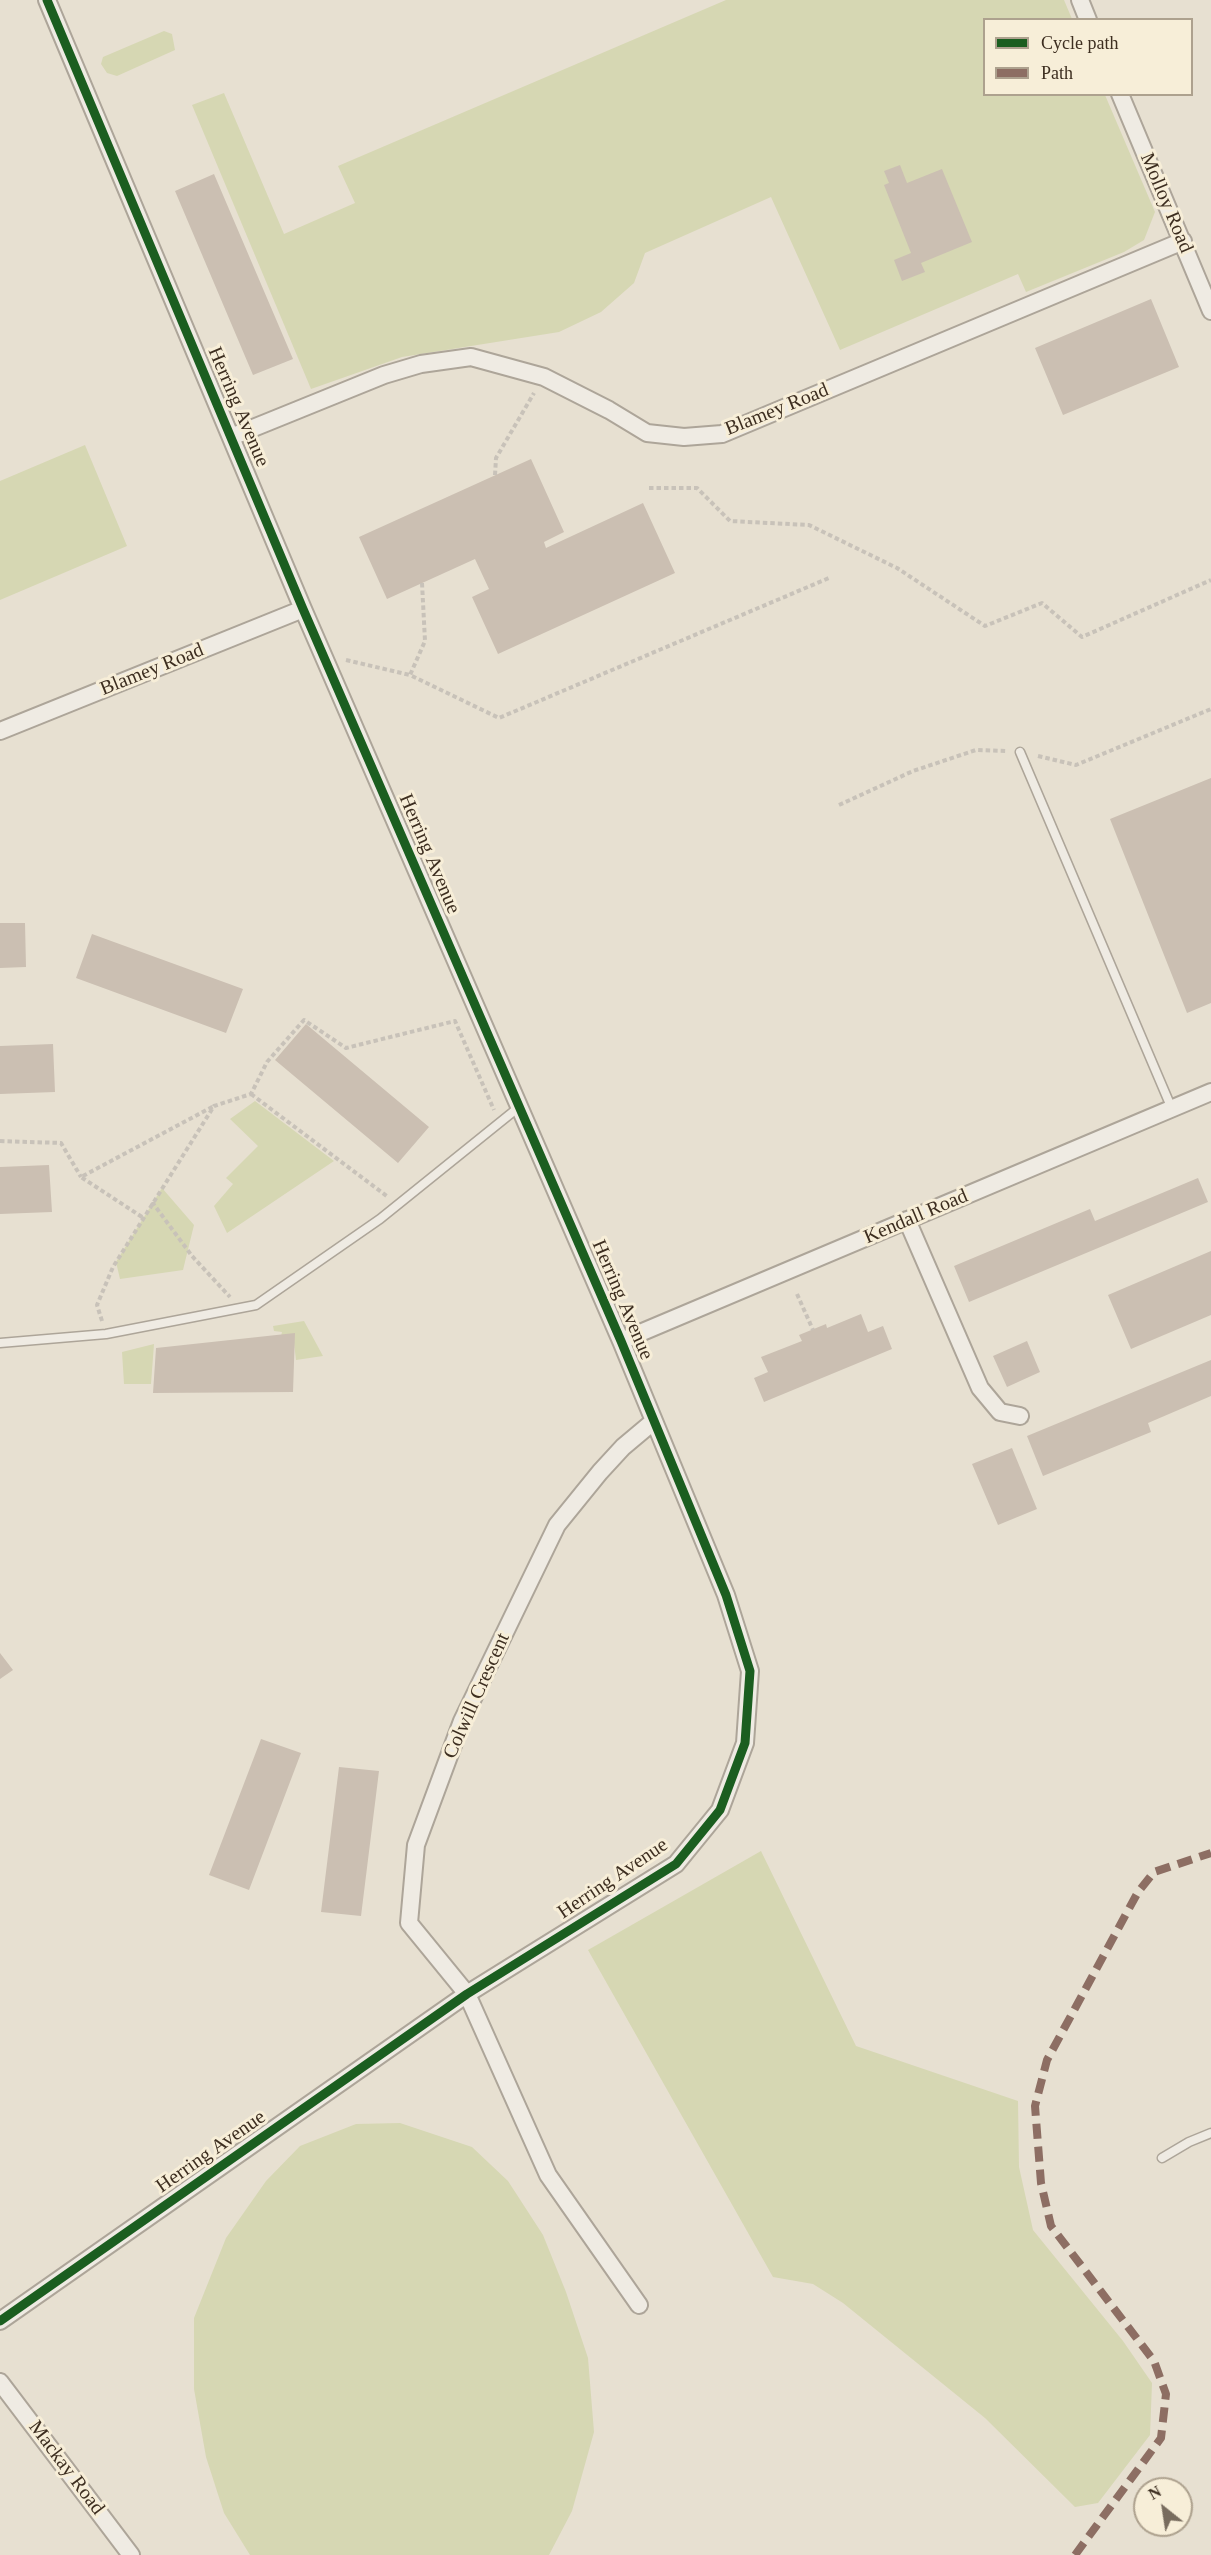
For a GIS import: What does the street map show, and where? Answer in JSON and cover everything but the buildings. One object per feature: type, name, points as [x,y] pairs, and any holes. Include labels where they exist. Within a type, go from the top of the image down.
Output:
[{"type":"street","name":"Herring Avenue","points":[[0,2321],[467,1994],[676,1864],[720,1810],[745,1743],[750,1671],[726,1595],[621,1341],[303,609],[47,0]]},
{"type":"street","points":[[1080,0],[1087,18]]},
{"type":"street","name":"Molloy Road","points":[[1121,96],[1211,311]]},
{"type":"street","name":"Blamey Road","points":[[231,437],[384,375],[421,364],[471,357],[544,377],[609,410],[647,433],[684,437],[722,434],[1183,241]]},
{"type":"street","name":"Blamey Road","points":[[0,731],[303,609]]},
{"type":"street","name":"Kendall Road","points":[[621,1341],[1211,1092]]},
{"type":"street","points":[[907,1220],[980,1388],[1000,1412],[1020,1416]]},
{"type":"street","name":"Colwill Crescent","points":[[639,2306],[549,2175],[467,1994],[409,1923],[416,1845],[462,1721],[557,1525],[623,1447],[654,1421]]},
{"type":"street","name":"Mackay Road","points":[[0,2382],[131,2555]]},
{"type":"lane","points":[[1020,752],[1172,1109]]},
{"type":"lane","points":[[0,1343],[106,1334],[256,1305],[398,1204],[519,1107]]},
{"type":"lane","points":[[1162,2158],[1211,2133]]},
{"type":"path","points":[[495,475],[496,458],[544,377]]},
{"type":"path","points":[[649,488],[697,488],[730,521],[809,525],[897,568],[985,626],[1042,603],[1082,637],[1211,580]]},
{"type":"path","points":[[323,655],[410,675],[499,718],[829,578]]},
{"type":"path","points":[[410,675],[425,641],[422,583]]},
{"type":"path","points":[[81,1177],[214,1106],[251,1094],[267,1062],[304,1020],[346,1048],[455,1021],[500,1123]]},
{"type":"path","points":[[251,1094],[398,1204]]},
{"type":"path","points":[[106,1334],[97,1305],[113,1267],[142,1217],[214,1106]]},
{"type":"path","points":[[0,1142],[61,1143],[81,1177],[142,1217]]},
{"type":"path","points":[[152,1202],[192,1256],[239,1308]]},
{"type":"path","points":[[797,1294],[813,1330]]},
{"type":"green space","points":[[726,0],[1064,0],[1072,18],[983,18],[983,96],[1105,96],[1155,212],[1144,240],[1124,252],[1026,292],[1018,274],[840,350],[771,197],[645,253],[634,283],[601,312],[559,332],[402,357],[311,389],[192,105],[224,93],[284,234],[355,203],[338,166]]},
{"type":"green space","points":[[164,31],[172,34],[175,50],[117,76],[107,73],[101,64],[103,57]]},
{"type":"green space","points":[[85,445],[127,546],[0,600],[0,481]]},
{"type":"green space","points":[[255,1101],[334,1161],[227,1233],[214,1206],[233,1184],[226,1178],[258,1146],[230,1119]]},
{"type":"green space","points":[[162,1188],[194,1225],[183,1270],[120,1279],[116,1262]]},
{"type":"green space","points":[[304,1321],[323,1356],[296,1360],[294,1343],[279,1344],[282,1332],[274,1331],[273,1326]]},
{"type":"green space","points":[[154,1344],[151,1384],[124,1384],[122,1352]]},
{"type":"green space","points":[[761,1851],[856,2046],[1018,2101],[1019,2167],[1033,2230],[1123,2341],[1152,2383],[1150,2435],[1098,2503],[1075,2507],[985,2418],[843,2303],[813,2284],[773,2277],[588,1950]]},
{"type":"green space","points":[[400,2123],[472,2147],[508,2181],[543,2235],[566,2292],[588,2358],[594,2432],[572,2511],[549,2555],[250,2555],[224,2513],[206,2457],[194,2389],[194,2318],[226,2238],[266,2181],[300,2146],[356,2124]]},
{"type":"marked path","points":[[1075,2555],[1161,2438],[1166,2394],[1154,2361],[1051,2226],[1041,2183],[1035,2106],[1047,2060],[1138,1892],[1154,1872],[1211,1853]]},
{"type":"cycle path","points":[[0,2321],[467,1994],[676,1864],[720,1810],[745,1743],[750,1671],[726,1595],[621,1341],[303,609],[47,0]]}]
